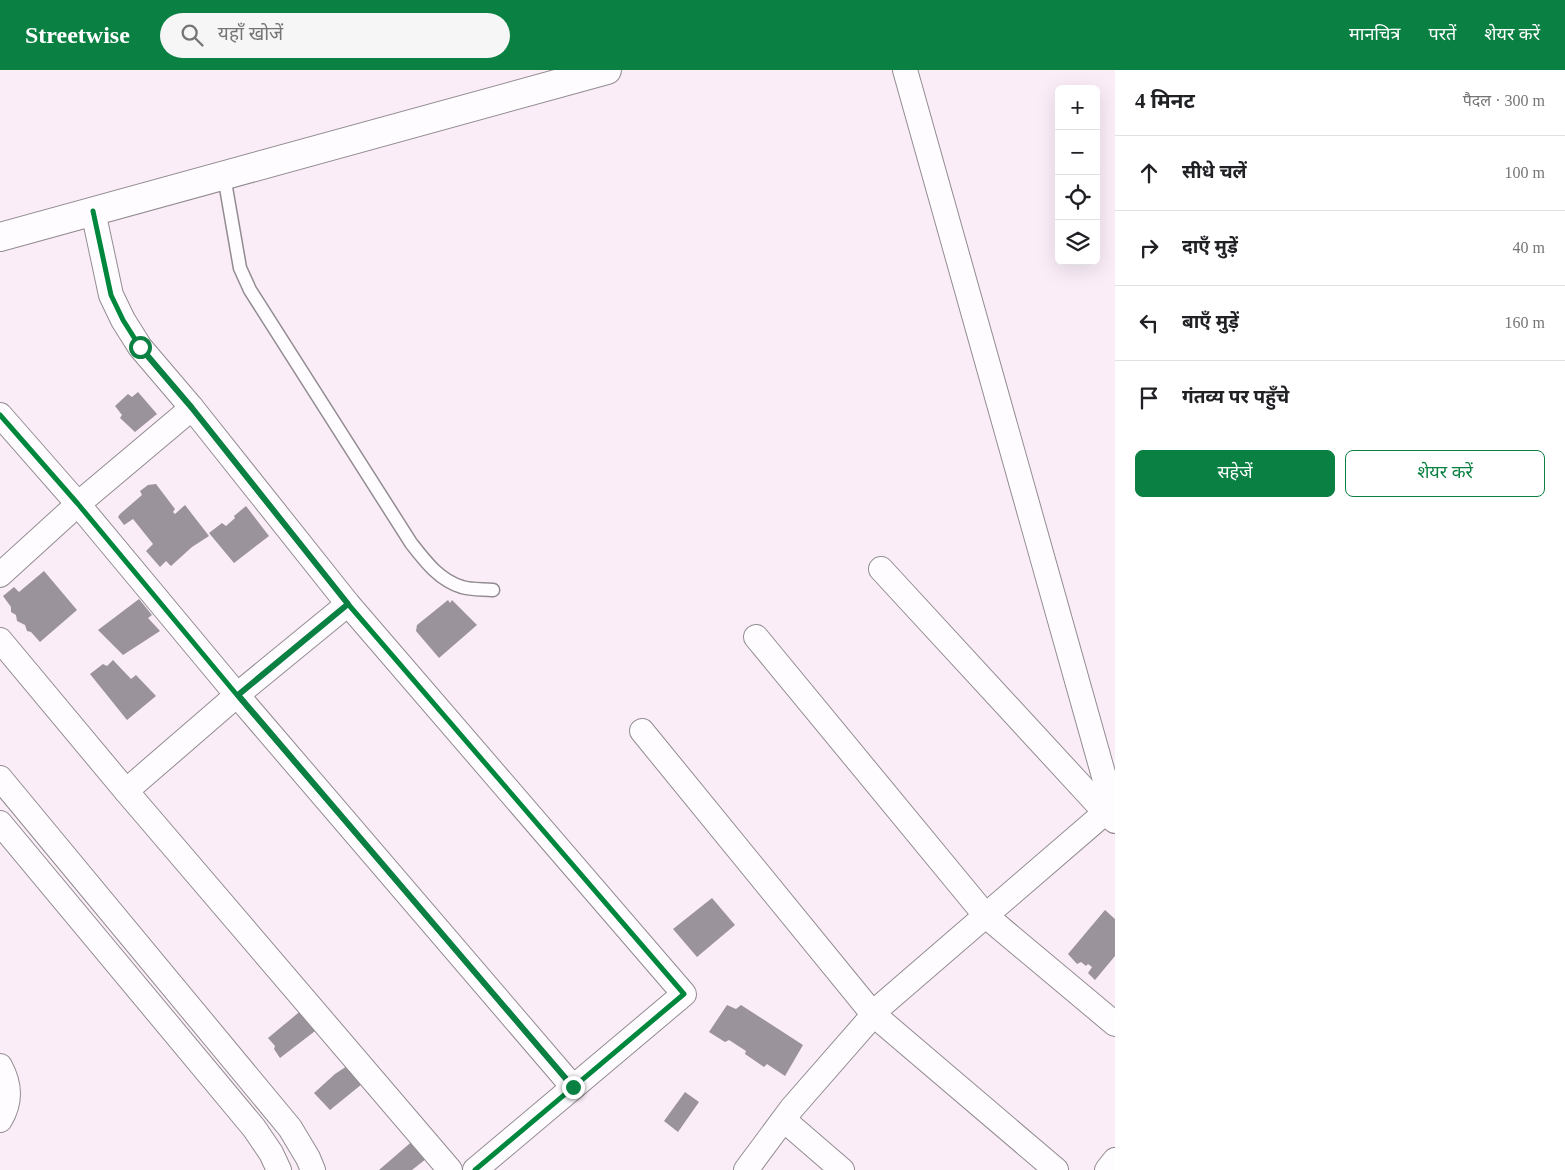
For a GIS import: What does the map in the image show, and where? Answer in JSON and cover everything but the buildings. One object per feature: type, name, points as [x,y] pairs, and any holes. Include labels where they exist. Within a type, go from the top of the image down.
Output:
[{"type":"street","points":[[0,237],[607,70]]},
{"type":"street","points":[[906,70],[1112,811]]},
{"type":"street","points":[[93,211],[111,294],[123,320],[140,347],[192,408],[348,604],[684,994],[475,1170]]},
{"type":"street","points":[[0,575],[78,504],[192,408]]},
{"type":"street","points":[[0,415],[78,504],[238,695],[573,1087]]},
{"type":"street","points":[[881,568],[1112,811]]},
{"type":"street","points":[[126,791],[348,604]]},
{"type":"street","points":[[756,637],[986,916],[1115,1024]]},
{"type":"street","points":[[0,640],[126,791],[450,1170]]},
{"type":"street","points":[[642,732],[873,1014],[1056,1170]]},
{"type":"street","points":[[0,778],[290,1128],[313,1170]]},
{"type":"street","points":[[746,1170],[784,1120],[873,1014],[986,916],[1112,811]]},
{"type":"street","points":[[0,823],[254,1128],[271,1153],[279,1170]]},
{"type":"street","points":[[0,1066],[7,1083],[9,1101],[0,1120]]},
{"type":"street","points":[[784,1120],[842,1170]]},
{"type":"street","points":[[1107,1170],[1115,1160]]},
{"type":"lane","points":[[224,176],[240,268],[250,290],[411,543],[429,566],[444,578],[462,587],[494,590]]},
{"type":"cycle path","points":[[93,211],[111,295],[123,320],[140,347],[192,408],[348,604],[684,994],[475,1170]]},
{"type":"cycle path","points":[[0,415],[78,504],[237,695],[573,1087]]},
{"type":"route","points":[[140,347],[192,408],[348,604],[238,695],[573,1087]]}]
